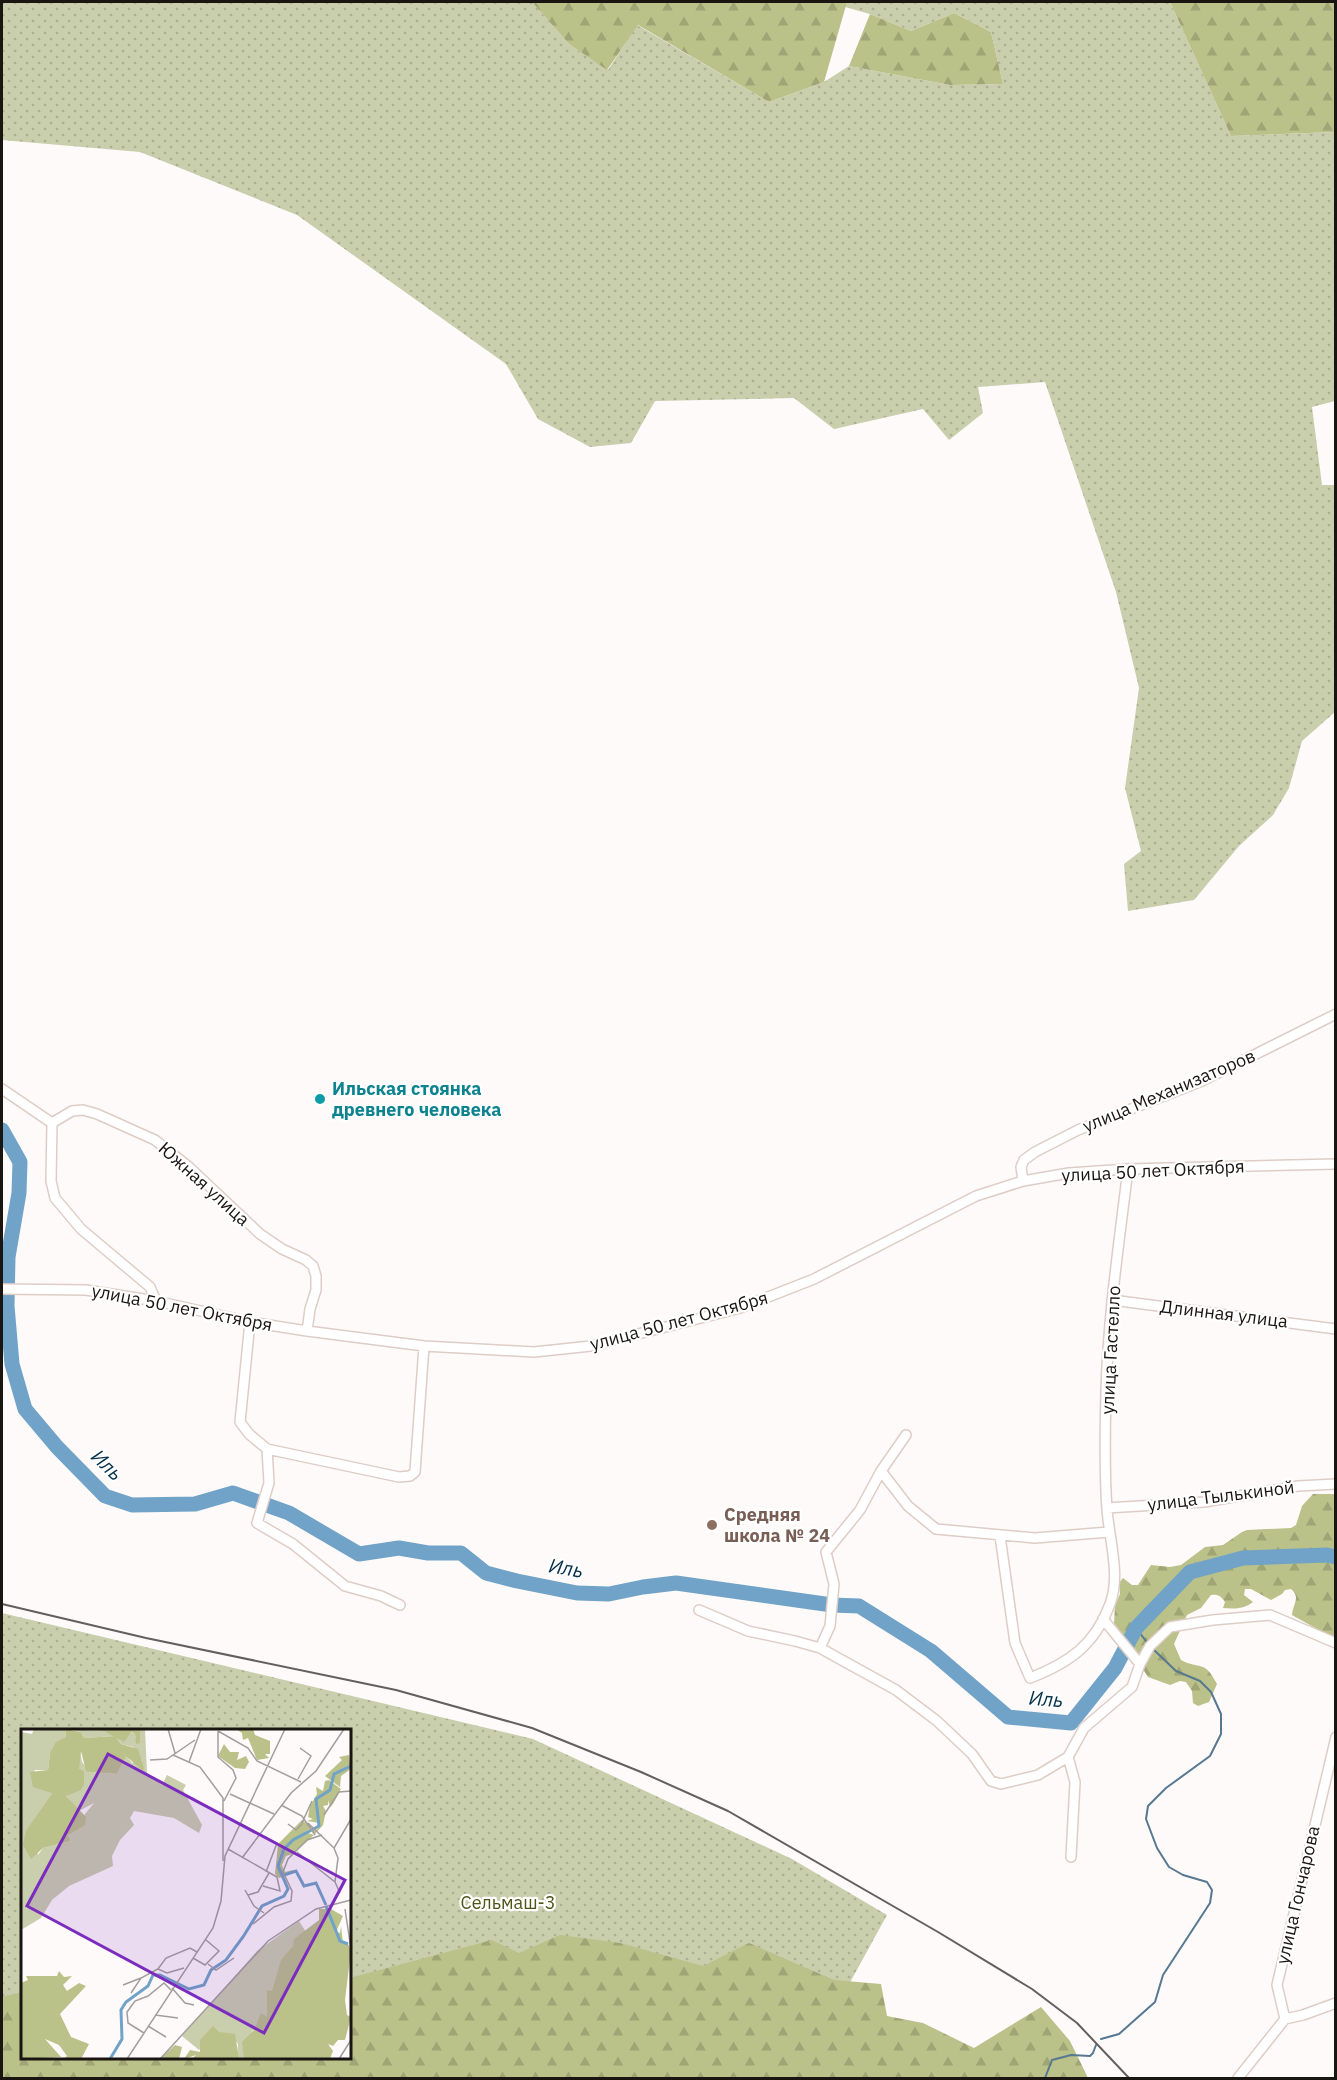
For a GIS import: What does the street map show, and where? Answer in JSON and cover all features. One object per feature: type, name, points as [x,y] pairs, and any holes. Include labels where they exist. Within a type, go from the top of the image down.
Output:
[{"type":"street","name":"улица Механизаторов","points":[[1023,1181],[1021,1167],[1024,1160],[1035,1152],[1078,1130],[1202,1081],[1335,1014]]},
{"type":"street","points":[[2,1089],[51,1123],[51,1181],[55,1198],[88,1236],[150,1287],[156,1301]]},
{"type":"street","name":"Южная улица","points":[[51,1123],[72,1111],[83,1110],[155,1140],[189,1167],[260,1234],[282,1249],[306,1260],[313,1266],[316,1276],[316,1290],[307,1331]]},
{"type":"street","name":"улица 50 лет Октября","points":[[2,1288],[86,1290],[156,1301],[250,1322],[307,1331],[423,1346],[534,1352],[591,1346],[740,1308],[814,1279],[976,1196],[1023,1181],[1069,1173],[1128,1169],[1335,1164]]},
{"type":"street","name":"улица Гастелло","points":[[1000,1536],[1015,1643],[1030,1678],[1055,1668],[1083,1649],[1103,1619],[1111,1602],[1114,1580],[1107,1508],[1106,1390],[1112,1300],[1128,1169]]},
{"type":"street","name":"Длинная улица","points":[[1112,1300],[1335,1329]]},
{"type":"street","points":[[250,1322],[240,1422],[249,1434],[267,1449],[399,1477],[410,1476],[415,1472],[423,1346]]},
{"type":"street","points":[[820,1648],[830,1626],[834,1584],[826,1552],[860,1510],[881,1471],[906,1436]]},
{"type":"street","points":[[267,1449],[269,1483],[257,1522],[293,1544],[345,1586],[381,1596],[400,1605]]},
{"type":"street","points":[[881,1471],[908,1506],[936,1529],[1035,1538],[1109,1532]]},
{"type":"street","name":"улица Тылькиной","points":[[1107,1508],[1204,1502],[1298,1486],[1335,1484]]},
{"type":"street","points":[[699,1610],[748,1631],[820,1648],[896,1690],[937,1721],[972,1754],[991,1781],[1001,1784],[1038,1775],[1068,1756],[1084,1728],[1132,1687],[1140,1664],[1150,1646],[1170,1627],[1213,1620],[1270,1615],[1335,1643]]},
{"type":"street","points":[[1103,1619],[1140,1664]]},
{"type":"street","name":"улица Гончарова","points":[[1285,2019],[1277,1985],[1335,1737]]},
{"type":"street","points":[[1068,1756],[1075,1782],[1071,1857]]},
{"type":"street","points":[[1238,2079],[1285,2019],[1335,2003]]},
{"type":"green space","points":[[2,2],[532,2],[569,44],[608,70],[637,25],[769,102],[824,82],[849,66],[950,85],[1003,84],[991,32],[954,13],[911,31],[870,14],[845,7],[847,2],[1170,2],[1231,136],[1335,132],[1335,401],[1312,407],[1322,485],[1335,485],[1335,712],[1302,741],[1289,788],[1273,815],[1239,846],[1194,900],[1128,911],[1124,864],[1141,851],[1125,788],[1139,688],[1116,592],[1045,382],[978,387],[983,413],[949,440],[923,409],[834,429],[794,398],[655,401],[631,443],[590,447],[538,419],[506,364],[297,215],[140,152],[2,140]]},
{"type":"green space","points":[[532,2],[847,2],[824,82],[769,102],[638,25],[607,70],[569,44]]},
{"type":"green space","points":[[1170,2],[1335,2],[1335,132],[1231,136]]},
{"type":"green space","points":[[954,13],[991,32],[1003,84],[950,85],[849,66],[870,14],[911,31]]},
{"type":"green space","points":[[1313,1494],[1335,1494],[1335,1636],[1326,1634],[1292,1615],[1296,1595],[1291,1589],[1285,1590],[1271,1600],[1251,1589],[1245,1589],[1244,1595],[1253,1602],[1235,1608],[1223,1608],[1225,1602],[1222,1598],[1211,1595],[1201,1608],[1187,1615],[1174,1644],[1181,1660],[1205,1668],[1213,1676],[1217,1684],[1209,1702],[1198,1706],[1193,1703],[1192,1691],[1186,1682],[1180,1681],[1170,1685],[1148,1677],[1114,1624],[1115,1606],[1120,1594],[1119,1583],[1123,1578],[1132,1585],[1138,1585],[1151,1565],[1170,1567],[1181,1565],[1205,1547],[1223,1545],[1247,1530],[1291,1528],[1296,1525],[1302,1506]]},
{"type":"green space","name":"Сельмаш-3","points":[[2,1613],[533,1739],[792,1859],[887,1915],[842,1997],[337,2078],[31,2078],[22,2059],[351,2059],[351,1729],[21,1729],[21,2056],[2,2012]]},
{"type":"green space","points":[[560,1935],[620,1943],[703,1966],[749,1943],[834,1980],[881,1984],[887,2016],[923,2023],[974,2048],[1041,2007],[1070,2041],[1088,2078],[2,2078],[2,1997],[21,1992],[21,2059],[351,2059],[351,1978],[492,1940],[519,1953]]},
{"type":"waterway","name":"Иль","points":[[2,1130],[20,1162],[19,1193],[8,1257],[7,1306],[12,1364],[25,1409],[57,1447],[105,1496],[132,1505],[195,1504],[233,1493],[289,1513],[359,1554],[399,1548],[428,1553],[461,1553],[486,1573],[577,1593],[609,1594],[676,1583],[832,1605],[859,1606],[931,1651],[1008,1717],[1071,1723],[1115,1668],[1136,1628],[1190,1572],[1243,1558],[1327,1555],[1336,1557]]},
{"type":"waterway","points":[[1136,1628],[1149,1645]]},
{"type":"waterway","points":[[1101,2039],[1119,2034],[1155,2002],[1163,1975],[1210,1903],[1212,1890],[1207,1882],[1183,1875],[1169,1867],[1157,1848],[1146,1819],[1148,1806],[1166,1788],[1210,1756],[1221,1734],[1221,1714],[1211,1692],[1200,1681],[1176,1671],[1153,1649]]},
{"type":"waterway","points":[[1045,2078],[1052,2060],[1071,2055],[1090,2056],[1096,2045]]},
{"type":"railway","points":[[2,1604],[146,1638],[396,1690],[532,1728],[641,1772],[728,1811],[1032,1989],[1077,2023],[1129,2078]]},
{"type":"place","name":"Ильская стоянка древнего человека","points":[[320,1099]]},
{"type":"place","name":"Средняя школа № 24","points":[[712,1525]]}]
